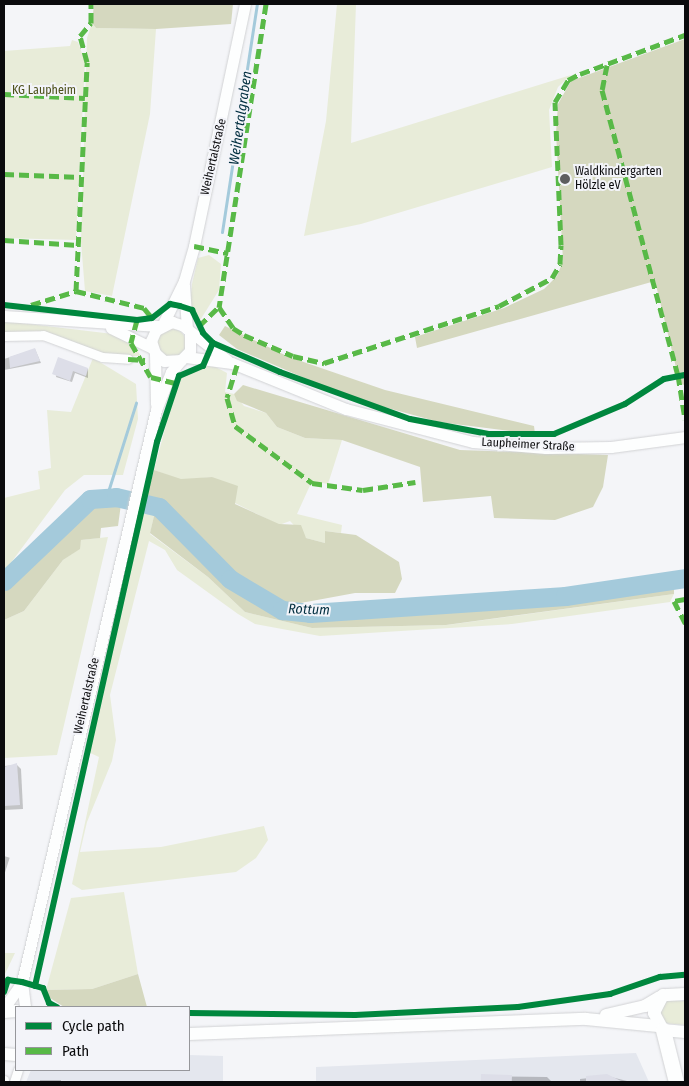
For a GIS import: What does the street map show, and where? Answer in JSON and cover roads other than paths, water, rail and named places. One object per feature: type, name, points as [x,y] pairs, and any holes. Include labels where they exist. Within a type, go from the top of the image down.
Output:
[{"type":"highway","points":[[661,1028],[676,1082]]},
{"type":"main road","points":[[586,1019],[645,1006],[663,995],[685,994]]},
{"type":"main road","points":[[661,1028],[654,1013],[663,995]]},
{"type":"main road","points":[[190,1034],[586,1019],[685,1032]]},
{"type":"street","name":"Weihertalstraße","points":[[161,325],[184,281],[228,97],[245,4]]},
{"type":"street","name":"Weihertalstraße","points":[[184,281],[188,331]]},
{"type":"street","points":[[4,316],[161,325],[178,323],[188,331],[192,345],[184,358],[170,362],[153,350],[90,322]]},
{"type":"street","points":[[153,350],[161,325]]},
{"type":"street","name":"Laupheimer Straße","points":[[188,331],[232,364]]},
{"type":"street","points":[[4,336],[43,334],[102,357],[128,359]]},
{"type":"street","name":"Weihertalstraße","points":[[153,350],[156,410]]},
{"type":"street","name":"Weihertalstraße","points":[[4,1008],[22,982],[156,410],[171,372],[184,358]]},
{"type":"street","name":"Laupheimer Straße","points":[[184,358],[232,364],[346,409],[473,442],[602,447],[685,437]]},
{"type":"street","name":"Weihertalstraße","points":[[22,982],[26,1006]]},
{"type":"waterway","name":"Weihertalgraben","points":[[222,232],[257,4]]},
{"type":"waterway","name":"Weihertalgraben","points":[[106,498],[136,403]]},
{"type":"waterway","name":"Rottum","points":[[4,581],[90,499],[116,497],[159,507],[230,579],[282,610],[310,613],[565,596],[685,578]]},
{"type":"place","name":"Waldkindergarten Hölzle eV","points":[[565,179]]},
{"type":"park label","name":"KG Laupheim","points":[[44,91]]}]
